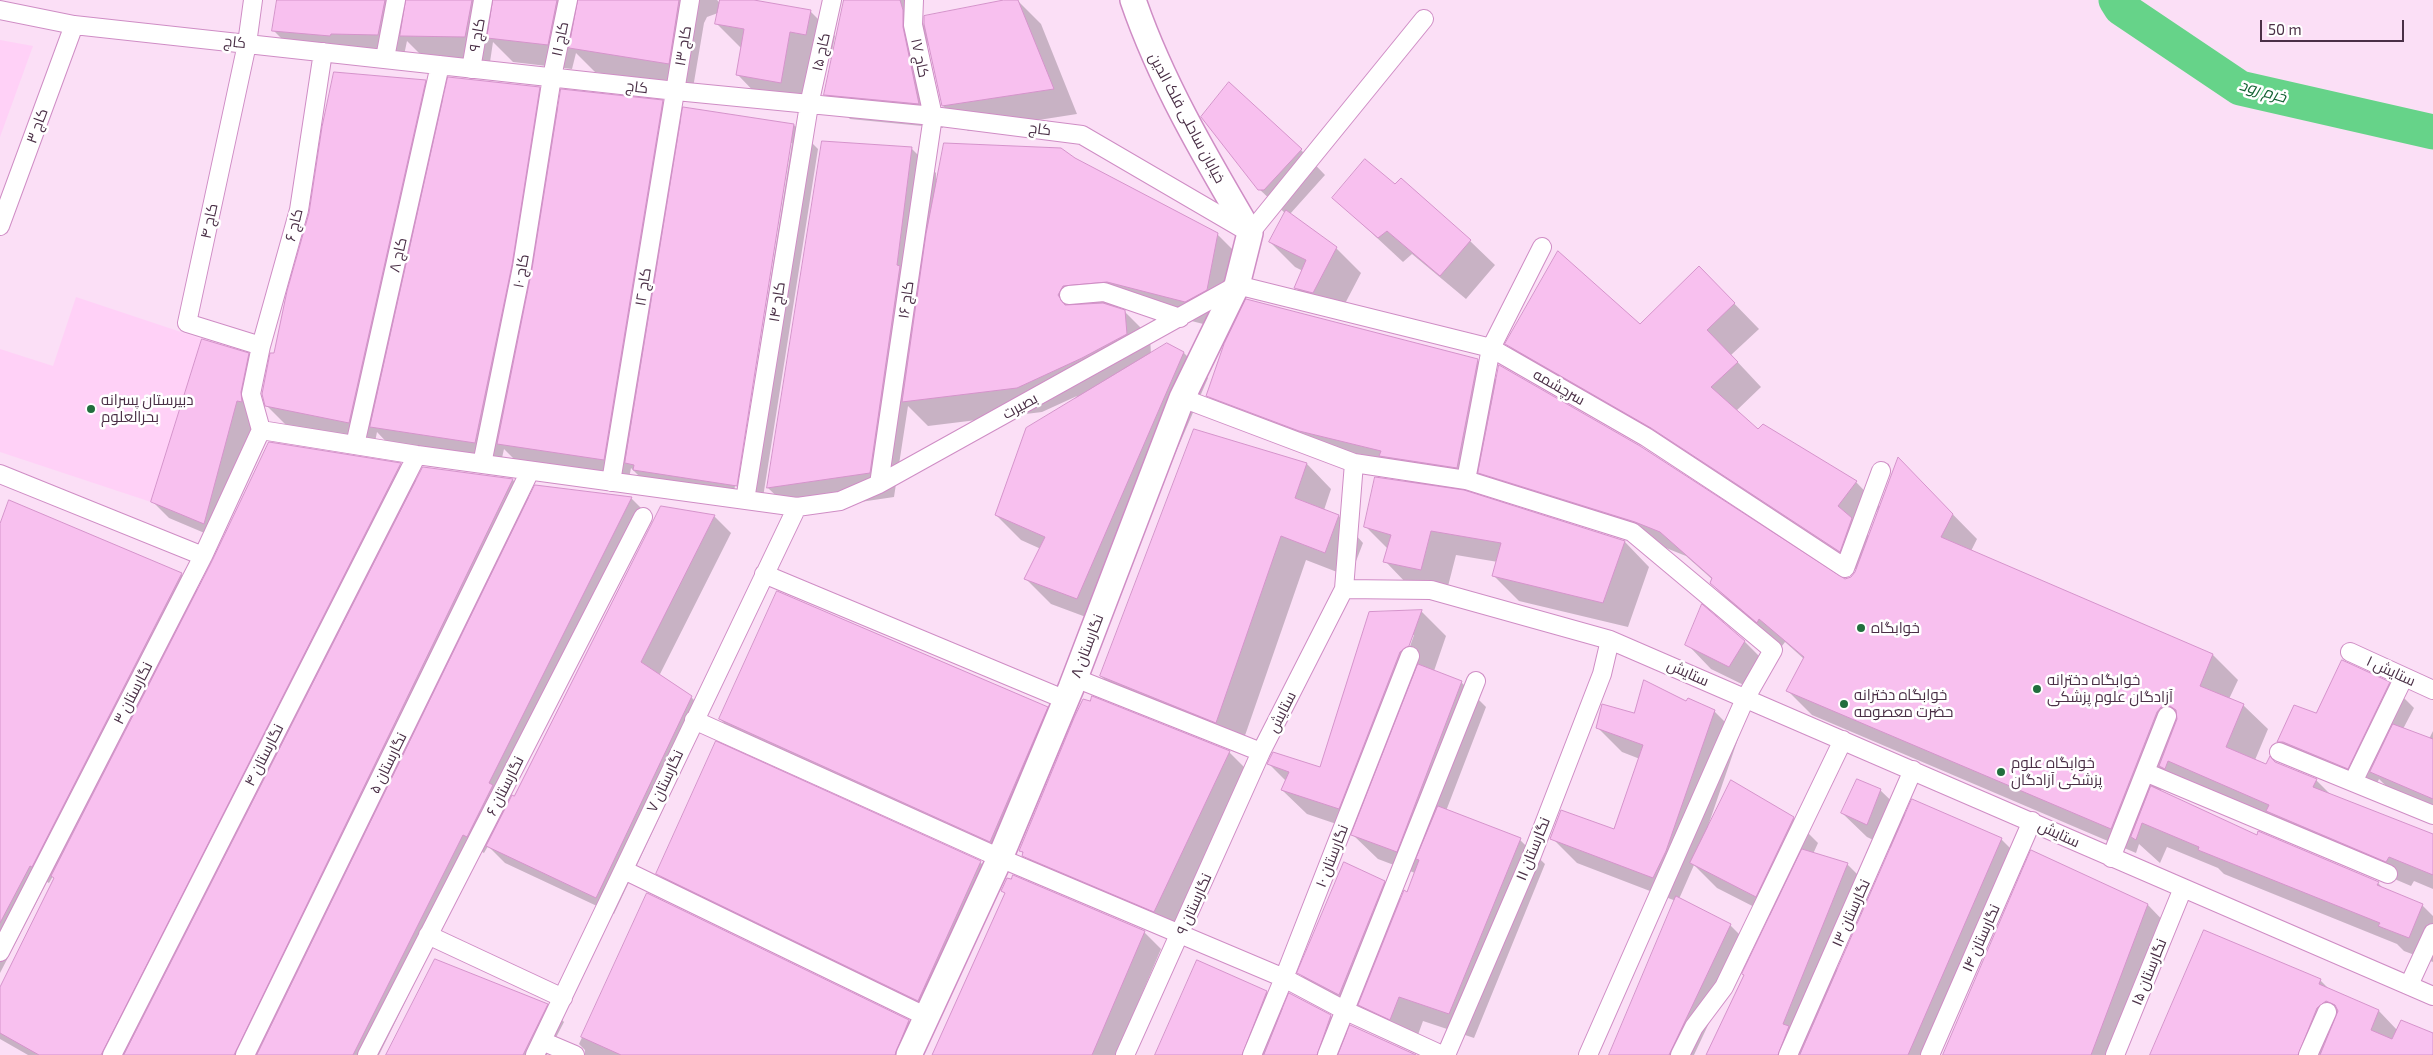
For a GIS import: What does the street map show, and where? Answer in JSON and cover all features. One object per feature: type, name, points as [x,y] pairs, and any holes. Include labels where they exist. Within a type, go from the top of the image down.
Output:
[{"type":"street","points":[[247,44],[253,0]]},
{"type":"street","points":[[385,58],[396,0]]},
{"type":"street","name":"کاج ۹","points":[[471,69],[483,0]]},
{"type":"street","name":"کاج ۱۱","points":[[552,77],[568,0]]},
{"type":"street","name":"کاج ۱۳","points":[[676,91],[690,0]]},
{"type":"street","name":"کاج ۱۵","points":[[809,105],[832,0]]},
{"type":"street","name":"کاج ۱۷","points":[[914,0],[913,25],[933,116]]},
{"type":"street","name":"خیابان ساحلی فلک الدین","points":[[1133,0],[1148,45],[1208,161],[1250,233]]},
{"type":"street","name":"کاج","points":[[0,10],[74,25],[676,91],[933,116],[1082,135],[1250,233]]},
{"type":"street","points":[[1250,233],[1424,19]]},
{"type":"street","name":"کاج ۳","points":[[0,226],[74,25]]},
{"type":"street","name":"کاج ۴","points":[[247,44],[187,323],[261,346]]},
{"type":"street","name":"کاج ۶","points":[[261,430],[251,394],[261,346],[299,210],[323,52]]},
{"type":"street","name":"کاج ۸","points":[[355,445],[440,65]]},
{"type":"street","name":"کاج ۱۰","points":[[482,464],[522,267],[552,77]]},
{"type":"street","name":"کاج ۱۲","points":[[611,482],[676,91]]},
{"type":"street","name":"کاج ۱۴","points":[[744,500],[809,105]]},
{"type":"street","name":"کاج ۱۶","points":[[879,484],[933,116]]},
{"type":"street","name":"نگارستان ۸","points":[[909,1055],[1000,858],[1070,689],[1182,398],[1237,286],[1250,233]]},
{"type":"street","points":[[1466,480],[1491,348],[1542,247]]},
{"type":"street","name":"بصیرت","points":[[261,430],[417,455],[797,507],[840,501],[879,484],[1237,286]]},
{"type":"street","name":"سرچشمه","points":[[1237,286],[1491,348],[1646,437],[1845,568],[1881,471]]},
{"type":"street","points":[[1068,295],[1104,292],[1180,318]]},
{"type":"street","points":[[1182,398],[1354,463],[1466,480],[1632,532],[1773,650],[1745,698],[1588,1055]]},
{"type":"street","name":"نگارستان ۳","points":[[0,952],[204,556],[261,430]]},
{"type":"street","name":"نگارستان ۴","points":[[112,1055],[417,455]]},
{"type":"street","points":[[1344,589],[1354,463]]},
{"type":"street","name":"نگارستان ۵","points":[[245,1055],[530,471]]},
{"type":"street","points":[[1,476],[204,556]]},
{"type":"street","name":"نگارستان ۷","points":[[538,1048],[797,507]]},
{"type":"street","name":"نگارستان ۶","points":[[367,1055],[643,517]]},
{"type":"street","points":[[764,574],[1070,689],[1261,752]]},
{"type":"street","name":"ستایش","points":[[1261,752],[1344,589],[1431,590],[1610,640],[2433,996]]},
{"type":"street","name":"نگارستان ۱۱","points":[[1444,1055],[1532,855],[1602,674],[1610,640]]},
{"type":"street","name":"ستایش ۱","points":[[2350,652],[2433,690]]},
{"type":"street","name":"نگارستان ۱۰","points":[[1252,1055],[1410,656]]},
{"type":"street","points":[[2353,782],[2404,677]]},
{"type":"street","points":[[1327,1055],[1476,682]]},
{"type":"street","points":[[2111,858],[2167,716]]},
{"type":"street","points":[[694,720],[1000,858],[1180,936],[1284,978],[1346,1011],[1444,1055]]},
{"type":"street","points":[[1680,1055],[1694,1027],[1724,987],[1843,740]]},
{"type":"street","name":"نگارستان ۹","points":[[1125,1055],[1261,752]]},
{"type":"street","points":[[2280,752],[2433,815]]},
{"type":"street","name":"نگارستان ۱۳","points":[[1788,1055],[1913,770]]},
{"type":"street","points":[[2145,772],[2388,874]]},
{"type":"street","name":"نگارستان ۱۴","points":[[1930,1055],[2032,821]]},
{"type":"street","points":[[624,870],[926,1017]]},
{"type":"street","name":"نگارستان ۱۵","points":[[2115,1055],[2183,888]]},
{"type":"street","points":[[2409,985],[2433,933]]},
{"type":"street","points":[[428,935],[563,998]]},
{"type":"street","points":[[2308,1055],[2327,1012]]},
{"type":"street","points":[[538,1048],[575,1055]]},
{"type":"shaded area","points":[[0,40],[33,46],[0,137]]},
{"type":"shaded area","name":"دبیرستان پسرانه بحرالعلوم","points":[[76,297],[205,340],[151,502],[0,452],[0,349],[53,366]]},
{"type":"building","points":[[277,0],[385,0],[378,35],[331,34],[330,36],[272,31]]},
{"type":"building","points":[[406,0],[472,0],[465,37],[400,36]]},
{"type":"building","points":[[493,0],[557,0],[548,45],[487,38]]},
{"type":"building","points":[[578,0],[679,0],[669,64],[569,48]]},
{"type":"building","points":[[720,0],[754,0],[811,10],[806,35],[790,32],[781,83],[736,75],[744,29],[715,24]]},
{"type":"building","points":[[844,0],[900,0],[903,10],[903,27],[919,104],[824,95]]},
{"type":"building","points":[[1004,0],[1018,0],[1054,89],[942,106],[924,24],[924,16]]},
{"type":"building","points":[[334,72],[426,80],[349,423],[265,406],[262,394],[270,353],[274,353],[287,291],[309,213],[322,127]]},
{"type":"building","points":[[448,77],[540,87],[512,265],[475,443],[370,427]]},
{"type":"building","points":[[1229,82],[1302,149],[1264,190],[1258,190],[1201,117]]},
{"type":"building","points":[[561,89],[663,100],[604,460],[497,444],[532,269]]},
{"type":"building","points":[[683,107],[794,124],[737,486],[633,470],[634,465],[625,463]]},
{"type":"building","points":[[822,141],[912,147],[897,265],[900,266],[870,473],[767,488]]},
{"type":"building","points":[[944,143],[1061,148],[1075,158],[1218,233],[1207,290],[1185,302],[1107,282],[1063,286],[1058,295],[1065,305],[1103,303],[1125,310],[1127,334],[1082,358],[1017,388],[902,402],[926,234]]},
{"type":"building","points":[[1365,159],[1395,184],[1401,178],[1471,240],[1440,276],[1387,231],[1378,238],[1332,198]]},
{"type":"building","points":[[1286,210],[1337,247],[1313,293],[1294,288],[1306,260],[1269,242]]},
{"type":"building","points":[[1558,251],[1640,324],[1699,266],[1735,303],[1707,330],[1738,362],[1711,387],[1758,429],[1763,424],[1857,481],[1838,506],[1852,518],[1840,552],[1651,428],[1505,344]]},
{"type":"building","points":[[1246,299],[1478,359],[1457,468],[1379,456],[1381,451],[1299,431],[1206,396],[1224,344]]},
{"type":"building","points":[[202,339],[249,353],[241,392],[242,402],[237,401],[204,524],[151,502]]},
{"type":"building","points":[[1167,343],[1184,352],[1077,599],[1024,579],[1045,537],[995,515],[1026,428]]},
{"type":"building","points":[[1499,365],[1640,446],[1845,579],[1851,577],[1855,572],[1898,457],[1953,514],[1941,537],[2213,654],[2200,686],[2244,704],[2226,747],[2266,764],[2270,756],[2275,762],[2317,779],[2313,787],[2433,834],[2433,875],[2389,857],[2386,862],[2266,811],[2269,805],[2168,761],[2165,769],[2159,766],[2177,719],[2176,710],[2170,706],[2161,707],[2157,712],[2111,829],[1786,691],[1804,657],[1759,619],[1757,623],[1710,583],[1712,578],[1660,532],[1635,522],[1478,473]]},
{"type":"building","points":[[1194,429],[1307,463],[1295,498],[1339,515],[1325,553],[1281,536],[1216,723],[1100,676]]},
{"type":"building","points":[[269,442],[401,463],[101,1055],[39,1055],[0,1033],[0,987],[54,878],[51,876],[212,561]]},
{"type":"building","points":[[423,467],[513,479],[234,1055],[124,1055]]},
{"type":"building","points":[[1375,477],[1464,490],[1625,541],[1603,603],[1492,576],[1501,543],[1431,531],[1421,570],[1383,562],[1391,535],[1364,527]]},
{"type":"building","points":[[535,485],[632,497],[489,783],[493,785],[467,837],[463,835],[353,1055],[257,1055]]},
{"type":"building","points":[[9,500],[182,573],[32,867],[30,866],[0,923],[0,524]]},
{"type":"building","points":[[661,506],[715,515],[641,662],[692,696],[596,898],[486,846],[512,795],[514,796]]},
{"type":"building","points":[[777,591],[1048,707],[990,842],[719,719]]},
{"type":"building","points":[[1702,604],[1745,641],[1729,667],[1685,645]]},
{"type":"building","points":[[1422,610],[1409,646],[1400,652],[1339,809],[1281,790],[1289,772],[1267,764],[1273,752],[1320,767],[1369,612]]},
{"type":"building","points":[[2342,660],[2390,682],[2348,769],[2283,742],[2277,742],[2294,705],[2316,713]]},
{"type":"building","points":[[1418,664],[1462,681],[1397,852],[1351,835]]},
{"type":"building","points":[[1644,680],[1686,701],[1688,698],[1715,710],[1666,851],[1653,878],[1550,839],[1561,810],[1614,829],[1643,745],[1596,728],[1602,704],[1634,713]]},
{"type":"building","points":[[1092,696],[1230,751],[1154,912],[1022,856],[1023,852],[1019,851],[1074,718],[1083,699],[1090,701]]},
{"type":"building","points":[[2393,724],[2433,739],[2433,799],[2370,772]]},
{"type":"building","points":[[716,741],[981,861],[918,1001],[656,874]]},
{"type":"building","points":[[1857,779],[1881,789],[1867,825],[1841,813]]},
{"type":"building","points":[[1731,780],[1794,817],[1756,897],[1690,863]]},
{"type":"building","points":[[2151,786],[2257,835],[2258,831],[2379,882],[2377,885],[2423,904],[2409,938],[2378,926],[2380,923],[2198,850],[2199,847],[2142,823],[2136,840],[2131,837]]},
{"type":"building","points":[[1912,799],[2002,838],[1908,1055],[1800,1055]]},
{"type":"building","points":[[1438,806],[1521,838],[1449,1014],[1399,997],[1390,1020],[1358,1005],[1404,890],[1407,892],[1419,860],[1416,859]]},
{"type":"building","points":[[1802,849],[1848,863],[1783,1024],[1789,1026],[1778,1055],[1706,1055],[1744,975],[1742,974]]},
{"type":"building","points":[[2031,850],[2148,904],[2091,1055],[1943,1055]]},
{"type":"building","points":[[1344,862],[1385,881],[1339,995],[1297,973]]},
{"type":"building","points":[[1013,875],[1145,931],[1092,1055],[932,1055],[1005,893],[1001,891],[1007,878],[1011,879]]},
{"type":"building","points":[[647,893],[909,1020],[895,1055],[621,1055],[581,1037]]},
{"type":"building","points":[[1676,896],[1731,924],[1669,1055],[1609,1055]]},
{"type":"building","points":[[2204,930],[2321,979],[2319,984],[2379,1010],[2371,1030],[2392,1039],[2401,1020],[2433,1033],[2433,1055],[2320,1055],[2338,1011],[2335,1005],[2326,1001],[2317,1008],[2298,1055],[2150,1055]]},
{"type":"building","points":[[435,959],[548,1004],[523,1055],[386,1055]]},
{"type":"building","points":[[1197,960],[1267,991],[1242,1055],[1155,1055]]},
{"type":"building","points":[[1289,993],[1331,1015],[1317,1055],[1264,1055]]},
{"type":"building","points":[[1350,1025],[1416,1055],[1338,1055]]},
{"type":"waterway","name":"خرم رود","points":[[2116,0],[2121,8],[2240,88],[2433,132]]},
{"type":"place","name":"دبیرستان پسرانه بحرالعلوم","points":[[91,409]]},
{"type":"place","name":"خوابگاه","points":[[1861,628]]},
{"type":"place","name":"خوابگاه دخترانه آزادگان علوم پزشکی","points":[[2037,689]]},
{"type":"place","name":"خوابگاه دخترانه حضرت معصومه","points":[[1844,704]]},
{"type":"place","name":"خوابگاه علوم پزشکی آزادگان","points":[[2001,772]]}]
